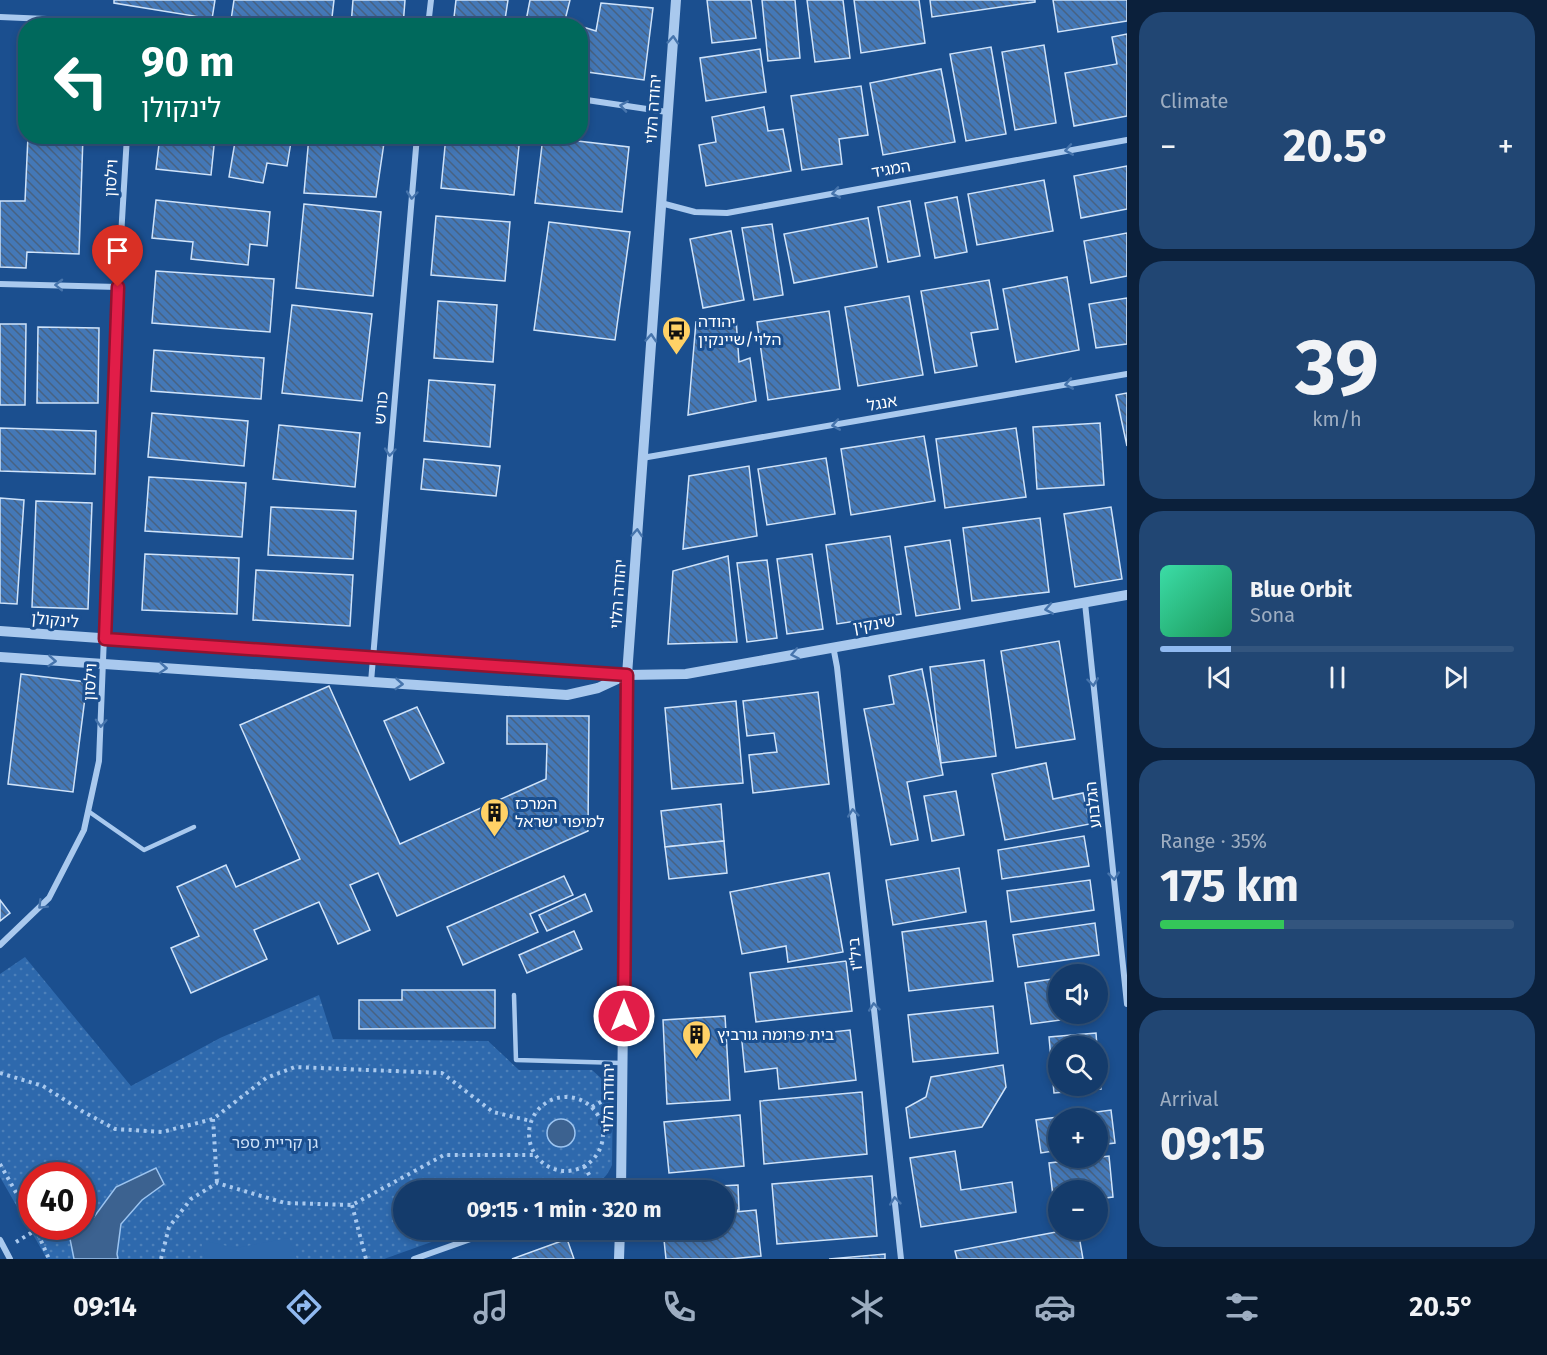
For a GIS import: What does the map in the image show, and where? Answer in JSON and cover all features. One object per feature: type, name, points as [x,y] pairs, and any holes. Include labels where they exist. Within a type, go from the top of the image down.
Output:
[{"type":"street","points":[[429,18],[431,0]]},
{"type":"street","name":"יהודה הלוי","points":[[621,1180],[627,675],[676,0]]},
{"type":"street","points":[[0,18],[18,18]]},
{"type":"street","points":[[588,100],[667,112]]},
{"type":"street","name":"המגיד","points":[[661,203],[694,212],[727,213],[1127,140]]},
{"type":"street","name":"וילסון","points":[[0,945],[49,898],[84,830],[99,761],[118,287],[127,144]]},
{"type":"street","name":"כורש","points":[[371,682],[416,144]]},
{"type":"street","points":[[0,284],[118,287]]},
{"type":"street","name":"אנגל","points":[[642,458],[1127,374]]},
{"type":"street","name":"שינקין","points":[[627,675],[686,674],[833,646],[1127,596]]},
{"type":"street","name":"הגלבוע","points":[[1085,603],[1127,1004]]},
{"type":"street","name":"לינקולן","points":[[0,630],[627,675]]},
{"type":"street","name":"ביל\"ו","points":[[833,646],[839,678],[901,1259]]},
{"type":"street","points":[[0,657],[567,695],[598,688],[627,675]]},
{"type":"street","points":[[0,1240],[2,1250],[10,1259]]},
{"type":"street","points":[[414,1259],[468,1240]]},
{"type":"street","points":[[619,1259],[620,1240]]},
{"type":"lane","points":[[88,811],[144,850],[194,827]]},
{"type":"lane","points":[[514,995],[516,1060],[624,1063]]},
{"type":"path","points":[[0,1073],[43,1086],[116,1129],[162,1132],[213,1119],[266,1078],[295,1067],[442,1073],[493,1112],[531,1121]]},
{"type":"path","points":[[569,1097],[581,1100],[599,1117],[602,1142],[597,1154],[584,1166],[565,1171],[543,1163],[535,1155],[530,1144],[531,1121],[545,1103],[569,1097]]},
{"type":"path","points":[[213,1119],[217,1183]]},
{"type":"path","points":[[160,1259],[169,1227],[191,1199],[217,1183],[285,1203],[352,1205],[444,1155],[535,1155]]},
{"type":"path","points":[[0,1164],[18,1196]]},
{"type":"path","points":[[584,1166],[592,1180]]},
{"type":"path","points":[[352,1205],[366,1259]]},
{"type":"path","points":[[2,1250],[18,1240]]},
{"type":"path","points":[[41,1240],[49,1259]]},
{"type":"green space","name":"גן קריית ספר","points":[[25,957],[131,1086],[220,1038],[319,995],[333,1039],[488,1041],[519,1070],[592,1070],[613,1089],[612,1165],[602,1180],[393,1180],[393,1240],[437,1240],[384,1259],[47,1259],[36,1240],[96,1240],[96,1162],[18,1162],[18,1208],[0,1177],[0,974]]},
{"type":"green space","points":[[289,1238],[297,1259],[205,1259],[201,1240],[236,1248]]},
{"type":"shaded area","points":[[561,1119],[571,1123],[575,1133],[571,1143],[561,1147],[551,1143],[547,1133],[551,1123]]},
{"type":"shaded area","points":[[156,1168],[164,1184],[142,1200],[121,1224],[118,1259],[74,1259],[70,1240],[96,1240],[96,1214],[116,1187]]},
{"type":"building","points":[[114,0],[215,0],[212,18],[114,3]]},
{"type":"building","points":[[234,0],[334,0],[332,18],[231,18]]},
{"type":"building","points":[[353,0],[405,0],[404,18],[352,18]]},
{"type":"building","points":[[456,0],[508,0],[505,18],[454,18]]},
{"type":"building","points":[[530,0],[570,0],[566,18],[527,18]]},
{"type":"building","points":[[707,0],[751,0],[756,38],[712,43]]},
{"type":"building","points":[[762,0],[795,0],[800,58],[768,61]]},
{"type":"building","points":[[807,0],[843,0],[850,58],[815,62]]},
{"type":"building","points":[[854,0],[919,0],[925,43],[861,53]]},
{"type":"building","points":[[930,0],[1035,0],[1035,2],[932,17]]},
{"type":"building","points":[[1053,0],[1127,0],[1127,21],[1058,32]]},
{"type":"building","points":[[601,3],[653,8],[644,80],[588,72],[588,28],[596,31]]},
{"type":"building","points":[[1127,34],[1127,116],[1074,126],[1065,73],[1117,64],[1112,37]]},
{"type":"building","points":[[1044,45],[1056,123],[1015,130],[1002,52]]},
{"type":"building","points":[[991,47],[1006,134],[966,141],[950,54]]},
{"type":"building","points":[[760,49],[766,92],[706,101],[700,58]]},
{"type":"building","points":[[941,69],[955,142],[883,155],[870,83]]},
{"type":"building","points":[[861,86],[868,135],[839,139],[842,164],[802,170],[791,96]]},
{"type":"building","points":[[764,107],[768,131],[783,129],[791,171],[706,186],[699,145],[716,142],[712,117]]},
{"type":"building","points":[[588,142],[629,147],[622,212],[535,203],[542,144]]},
{"type":"building","points":[[28,144],[83,144],[79,254],[27,252],[26,268],[0,267],[0,201],[25,201]]},
{"type":"building","points":[[159,144],[214,144],[211,175],[156,169]]},
{"type":"building","points":[[235,144],[291,144],[287,166],[267,163],[263,183],[229,177]]},
{"type":"building","points":[[308,144],[384,144],[376,197],[304,193]]},
{"type":"building","points":[[445,144],[519,144],[514,195],[441,188]]},
{"type":"building","points":[[1127,166],[1127,209],[1081,218],[1074,176]]},
{"type":"building","points":[[1044,180],[1053,231],[977,245],[968,194]]},
{"type":"building","points":[[957,197],[967,252],[935,258],[925,203]]},
{"type":"building","points":[[156,200],[270,212],[267,246],[250,244],[248,265],[191,259],[193,242],[152,238]]},
{"type":"building","points":[[910,201],[920,256],[888,262],[878,207]]},
{"type":"building","points":[[304,204],[381,212],[373,296],[296,288]]},
{"type":"building","points":[[436,216],[510,222],[505,281],[431,275]]},
{"type":"building","points":[[868,218],[877,267],[794,283],[784,234]]},
{"type":"building","points":[[549,222],[630,232],[615,340],[534,330]]},
{"type":"building","points":[[772,224],[783,295],[754,300],[742,228]]},
{"type":"building","points":[[731,231],[744,300],[703,308],[690,239]]},
{"type":"building","points":[[1127,233],[1127,276],[1091,283],[1084,241]]},
{"type":"building","points":[[156,271],[274,279],[270,332],[152,323]]},
{"type":"building","points":[[1067,277],[1079,350],[1016,362],[1003,289]]},
{"type":"building","points":[[989,280],[998,329],[971,333],[977,366],[935,373],[921,291]]},
{"type":"building","points":[[909,296],[923,375],[858,386],[845,307]]},
{"type":"building","points":[[1127,298],[1127,344],[1096,348],[1089,304]]},
{"type":"building","points":[[438,301],[497,305],[493,362],[434,358]]},
{"type":"building","points":[[292,305],[372,314],[362,401],[282,393]]},
{"type":"building","points":[[829,311],[840,389],[768,400],[757,322]]},
{"type":"building","points":[[736,318],[739,362],[750,358],[756,401],[688,415],[696,322]]},
{"type":"building","points":[[0,324],[26,324],[25,405],[0,405]]},
{"type":"building","points":[[38,327],[99,328],[98,403],[37,403]]},
{"type":"building","points":[[154,350],[264,358],[261,399],[151,391]]},
{"type":"building","points":[[429,380],[495,385],[490,447],[424,441]]},
{"type":"building","points":[[1127,393],[1127,446],[1116,395]]},
{"type":"building","points":[[152,413],[248,421],[244,466],[148,457]]},
{"type":"building","points":[[1100,423],[1104,485],[1037,489],[1033,427]]},
{"type":"building","points":[[279,425],[360,433],[355,487],[273,479]]},
{"type":"building","points":[[0,428],[96,431],[95,474],[0,471]]},
{"type":"building","points":[[1016,428],[1026,497],[945,508],[936,439]]},
{"type":"building","points":[[924,436],[935,501],[851,515],[841,449]]},
{"type":"building","points":[[826,458],[835,514],[767,525],[758,469]]},
{"type":"building","points":[[424,459],[500,466],[496,496],[421,489]]},
{"type":"building","points":[[749,466],[757,536],[683,549],[689,476]]},
{"type":"building","points":[[149,477],[246,483],[242,537],[145,531]]},
{"type":"building","points":[[0,498],[24,500],[17,604],[0,603]]},
{"type":"building","points":[[36,501],[92,503],[88,609],[32,607]]},
{"type":"building","points":[[271,507],[356,511],[353,559],[268,555]]},
{"type":"building","points":[[1111,507],[1122,579],[1075,587],[1064,514]]},
{"type":"building","points":[[1040,518],[1049,592],[972,601],[963,528]]},
{"type":"building","points":[[890,536],[901,614],[837,624],[826,545]]},
{"type":"building","points":[[950,540],[960,609],[916,616],[905,547]]},
{"type":"building","points":[[145,554],[239,558],[237,614],[142,610]]},
{"type":"building","points":[[812,554],[823,629],[787,634],[777,559]]},
{"type":"building","points":[[728,556],[737,642],[668,644],[673,571]]},
{"type":"building","points":[[767,560],[777,638],[747,642],[737,563]]},
{"type":"building","points":[[256,570],[353,575],[350,626],[253,620]]},
{"type":"building","points":[[1059,641],[1075,739],[1016,748],[1001,651]]},
{"type":"building","points":[[984,660],[996,756],[941,763],[930,667]]},
{"type":"building","points":[[922,669],[943,775],[907,782],[918,840],[891,845],[864,709],[894,704],[889,676]]},
{"type":"building","points":[[21,674],[87,682],[73,792],[8,784]]},
{"type":"building","name":"המרכז למיפוי ישראל","points":[[329,686],[400,844],[546,779],[547,744],[507,744],[507,716],[589,716],[588,831],[397,916],[378,873],[350,885],[370,930],[338,944],[319,902],[254,930],[267,959],[191,993],[171,948],[199,936],[177,887],[226,865],[236,887],[300,859],[240,725]]},
{"type":"building","points":[[818,692],[829,784],[753,793],[749,755],[777,752],[774,733],[747,736],[743,701]]},
{"type":"building","points":[[736,701],[743,783],[672,789],[665,708]]},
{"type":"building","points":[[417,707],[444,763],[410,780],[384,721]]},
{"type":"building","points":[[1046,763],[1053,799],[1083,793],[1090,824],[1005,840],[992,774]]},
{"type":"building","points":[[956,791],[964,835],[932,841],[924,796]]},
{"type":"building","points":[[721,804],[724,841],[665,847],[661,811]]},
{"type":"building","points":[[1084,836],[1089,866],[1002,879],[998,850]]},
{"type":"building","points":[[724,841],[727,873],[669,879],[665,847]]},
{"type":"building","points":[[959,868],[966,912],[893,925],[886,880]]},
{"type":"building","points":[[829,873],[843,952],[788,962],[786,946],[742,954],[730,892]]},
{"type":"building","points":[[564,876],[573,895],[530,914],[538,932],[463,965],[447,927]]},
{"type":"building","points":[[1090,880],[1094,910],[1011,922],[1007,891]]},
{"type":"building","points":[[585,894],[592,911],[547,931],[539,915]]},
{"type":"building","points":[[0,900],[10,913],[0,921]]},
{"type":"building","points":[[986,921],[993,981],[909,991],[902,932]]},
{"type":"building","points":[[1095,923],[1099,955],[1018,967],[1013,935]]},
{"type":"building","points":[[574,931],[582,949],[527,973],[519,955]]},
{"type":"building","points":[[846,961],[852,1011],[756,1022],[750,973]]},
{"type":"building","points":[[1048,980],[1048,1022],[1031,1024],[1025,983]]},
{"type":"building","points":[[402,990],[495,990],[495,1028],[359,1029],[359,1000],[402,1000]]},
{"type":"building","points":[[993,1006],[998,1053],[913,1062],[908,1015]]},
{"type":"building","name":"בית פרומה גורביץ","points":[[725,1016],[730,1100],[667,1104],[663,1020]]},
{"type":"building","points":[[850,1030],[856,1080],[779,1089],[777,1068],[745,1072],[742,1042]]},
{"type":"building","points":[[1096,1033],[1096,1036],[1061,1036]]},
{"type":"building","points":[[1003,1065],[1006,1087],[982,1127],[910,1138],[906,1108],[926,1097],[931,1077]]},
{"type":"building","points":[[862,1092],[867,1154],[764,1164],[760,1101]]},
{"type":"building","points":[[1108,1110],[1111,1110],[1115,1143],[1108,1144]]},
{"type":"building","points":[[740,1115],[744,1166],[669,1173],[664,1122]]},
{"type":"building","points":[[1048,1118],[1048,1152],[1041,1153],[1036,1120]]},
{"type":"building","points":[[955,1151],[961,1190],[1012,1182],[1016,1212],[921,1227],[910,1158]]},
{"type":"building","points":[[1108,1156],[1113,1197],[1108,1198],[1108,1180],[1051,1180],[1050,1168],[1108,1168]]},
{"type":"building","points":[[872,1176],[877,1236],[777,1244],[772,1184]]},
{"type":"building","points":[[735,1185],[738,1185],[739,1210],[735,1210]]},
{"type":"building","points":[[756,1210],[761,1256],[730,1259],[666,1259],[664,1240],[735,1240],[735,1212]]},
{"type":"building","points":[[1048,1234],[1048,1240],[1080,1240],[1083,1259],[957,1259],[955,1251]]},
{"type":"building","points":[[567,1240],[574,1259],[512,1259]]},
{"type":"building","points":[[885,1254],[885,1259],[829,1259]]},
{"type":"place","name":"יהודה הלוי/שיינקין","points":[[677,356]]},
{"type":"place","name":"המרכז למיפוי ישראל","points":[[494,838]]},
{"type":"place","name":"בית פרומה גורביץ","points":[[696,1060]]},
{"type":"route","points":[[118,287],[105,639],[627,675],[624,1016]]}]
